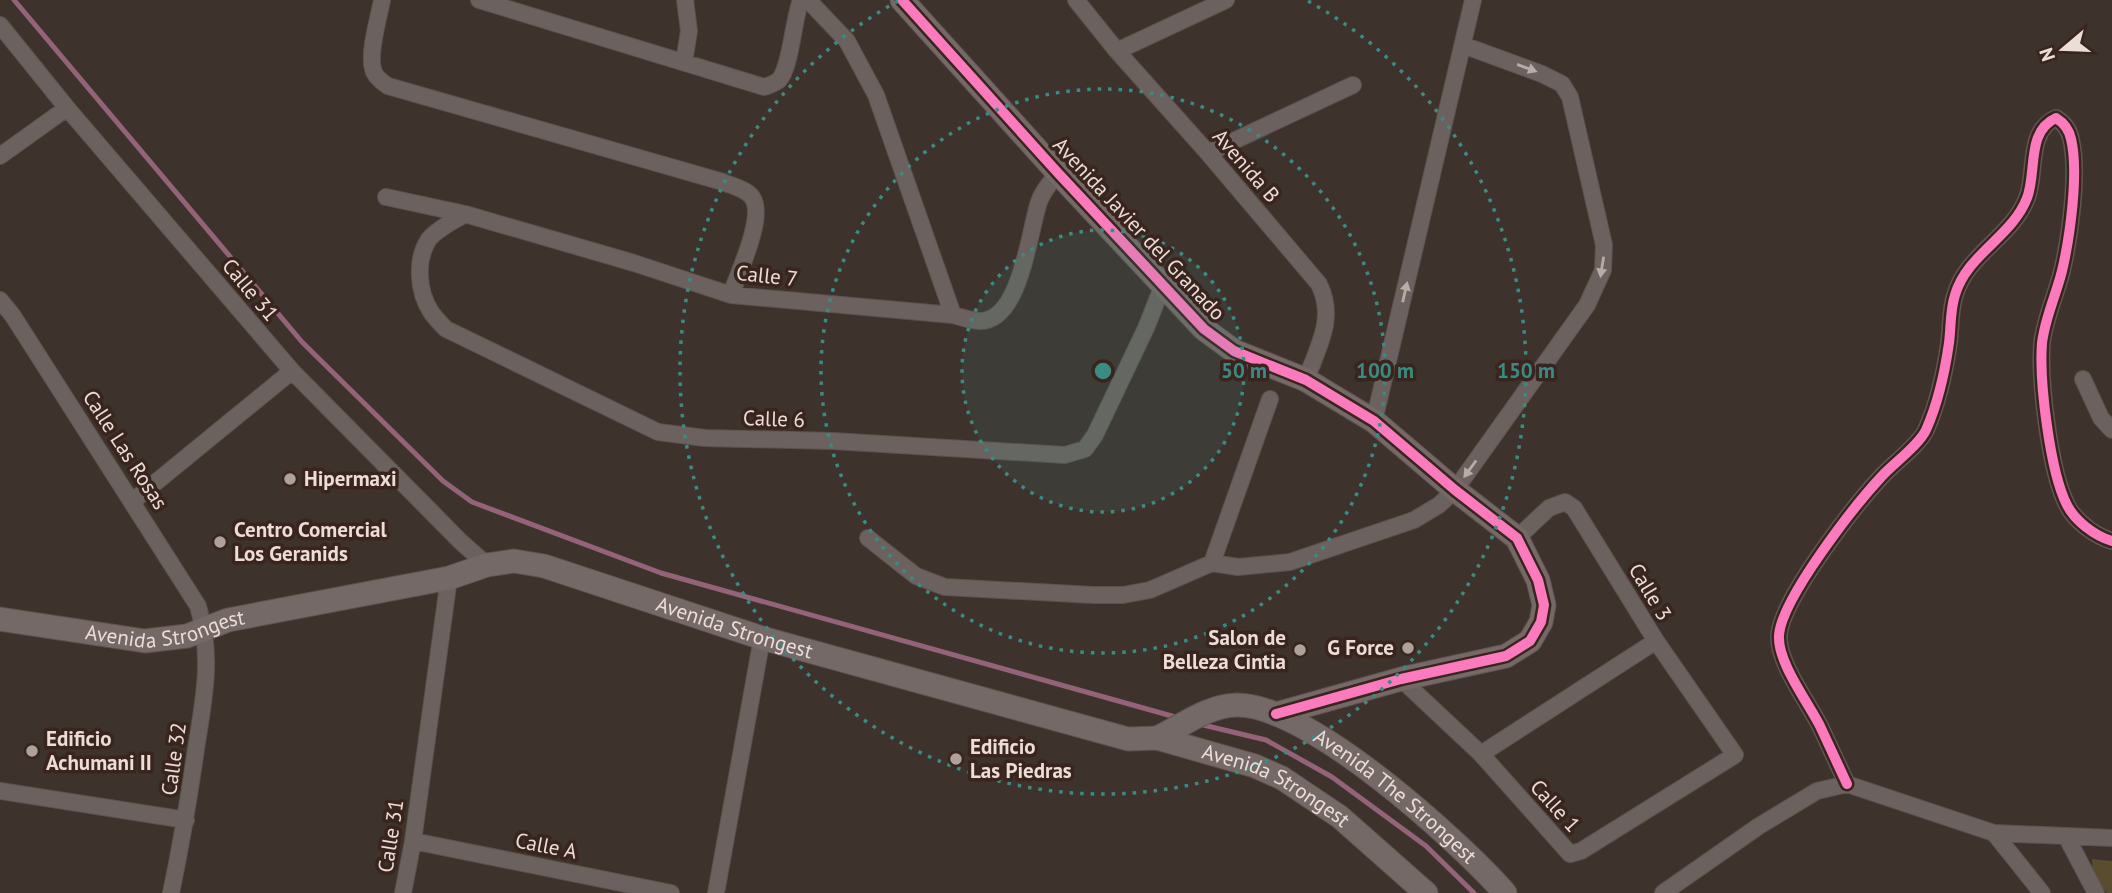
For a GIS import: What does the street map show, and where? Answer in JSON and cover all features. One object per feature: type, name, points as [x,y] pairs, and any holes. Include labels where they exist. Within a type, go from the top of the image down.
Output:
[{"type":"main road","name":"Avenida Javier del Granado","points":[[902,0],[1204,329],[1234,351],[1306,380],[1374,421],[1455,490],[1517,538],[1538,580],[1544,605],[1541,622],[1530,641],[1506,656],[1401,679],[1276,714]]},
{"type":"main road","name":"Avenida Strongest","points":[[0,619],[145,641],[187,636],[228,620],[449,578],[487,565],[514,561],[544,566],[762,638],[1128,739],[1165,734],[1255,766],[1282,778],[1340,817],[1426,893]]},
{"type":"main road","name":"Avenida The Strongest","points":[[1165,734],[1215,709],[1236,705],[1276,714],[1327,741],[1371,771],[1478,863],[1505,893]]},
{"type":"street","points":[[383,0],[373,53],[373,69],[380,81],[388,86],[723,182],[751,195],[756,205],[757,219],[731,295]]},
{"type":"street","points":[[478,0],[764,87],[773,85],[781,78],[786,67],[796,12],[801,0]]},
{"type":"street","points":[[684,62],[690,31],[685,0]]},
{"type":"street","points":[[808,0],[847,41],[876,94],[953,315]]},
{"type":"street","name":"Avenida B","points":[[1076,0],[1117,51],[1310,272],[1325,296],[1327,318],[1306,380]]},
{"type":"street","points":[[1117,51],[1226,0]]},
{"type":"street","points":[[1374,421],[1473,0]]},
{"type":"street","name":"Calle 31","points":[[0,25],[67,108],[292,371],[487,565]]},
{"type":"street","points":[[869,538],[916,576],[944,587],[1123,595],[1150,590],[1212,563],[1238,567],[1290,562],[1414,520],[1439,505],[1455,490],[1587,305],[1603,270],[1604,245],[1570,97],[1562,84],[1463,45]]},
{"type":"street","points":[[1208,153],[1353,85]]},
{"type":"street","points":[[0,156],[67,108]]},
{"type":"street","points":[[1847,784],[1780,651],[1779,634],[1786,612],[1832,537],[1882,476],[1925,432],[1945,369],[1954,295],[1980,254],[2016,220],[2028,196],[2038,134],[2048,121],[2056,118],[2066,125],[2071,138],[2073,169],[2070,224],[2062,270],[2042,342],[2048,432],[2067,506],[2084,525],[2112,541]]},
{"type":"street","name":"Calle 7","points":[[386,197],[465,214],[634,263],[731,295],[953,315],[981,321],[1003,310],[1011,298],[1021,271],[1038,202],[1058,173]]},
{"type":"street","name":"Calle 6","points":[[465,214],[430,238],[422,256],[419,279],[425,298],[431,312],[446,329],[658,432],[705,438],[833,441],[1065,455],[1085,449],[1095,435],[1124,377],[1163,285]]},
{"type":"street","name":"Calle Las Rosas","points":[[0,300],[133,500],[198,606],[205,629]]},
{"type":"street","points":[[133,500],[292,371]]},
{"type":"street","points":[[2083,379],[2101,418],[2112,430]]},
{"type":"street","points":[[1212,563],[1270,399]]},
{"type":"street","name":"Calle 3","points":[[1517,538],[1549,508],[1566,502],[1574,508],[1656,641],[1735,755]]},
{"type":"street","name":"Calle 31","points":[[403,893],[413,841],[449,578]]},
{"type":"street","name":"Calle 32","points":[[171,893],[186,820],[208,668],[205,629]]},
{"type":"street","points":[[716,893],[762,638]]},
{"type":"street","points":[[1481,754],[1656,641]]},
{"type":"street","name":"Calle 1","points":[[1401,679],[1481,754],[1570,854],[1581,851],[1735,755]]},
{"type":"street","points":[[1663,893],[1770,819],[1817,791],[1847,784],[1994,833],[2112,838]]},
{"type":"street","points":[[0,791],[186,820]]},
{"type":"street","points":[[1994,833],[2042,893]]},
{"type":"street","points":[[2066,836],[2096,893]]},
{"type":"street","name":"Calle A","points":[[413,841],[671,893]]},
{"type":"shaded area","points":[[2092,859],[2112,861],[2112,893],[2107,893],[2093,876]]},
{"type":"waterway","points":[[14,0],[302,342],[443,481],[472,502],[661,573],[1179,718]]},
{"type":"waterway","points":[[1199,724],[1266,740],[1332,777],[1426,846],[1474,893]]},
{"type":"cycle path","points":[[902,0],[1204,329],[1234,351],[1306,380],[1374,421],[1455,490],[1517,538],[1538,580],[1544,605],[1541,622],[1530,641],[1506,656],[1401,679],[1276,714]]},
{"type":"cycle path","points":[[1847,784],[1783,657],[1779,635],[1783,619],[1806,576],[1838,529],[1926,430],[1943,376],[1955,295],[1969,268],[2020,212],[2030,188],[2036,142],[2040,132],[2056,118],[2070,135],[2074,186],[2065,257],[2042,343],[2042,380],[2047,426],[2056,471],[2067,505],[2086,527],[2112,541]]},
{"type":"place","name":"Hipermaxi","points":[[290,479]]},
{"type":"place","name":"Centro Comercial Los Geranids","points":[[220,542]]},
{"type":"place","name":"G Force","points":[[1408,648]]},
{"type":"place","name":"Salon de Belleza Cintia","points":[[1300,650]]},
{"type":"place","name":"Edificio Achumani II","points":[[32,751]]},
{"type":"place","name":"Edificio Las Piedras","points":[[956,759]]}]
